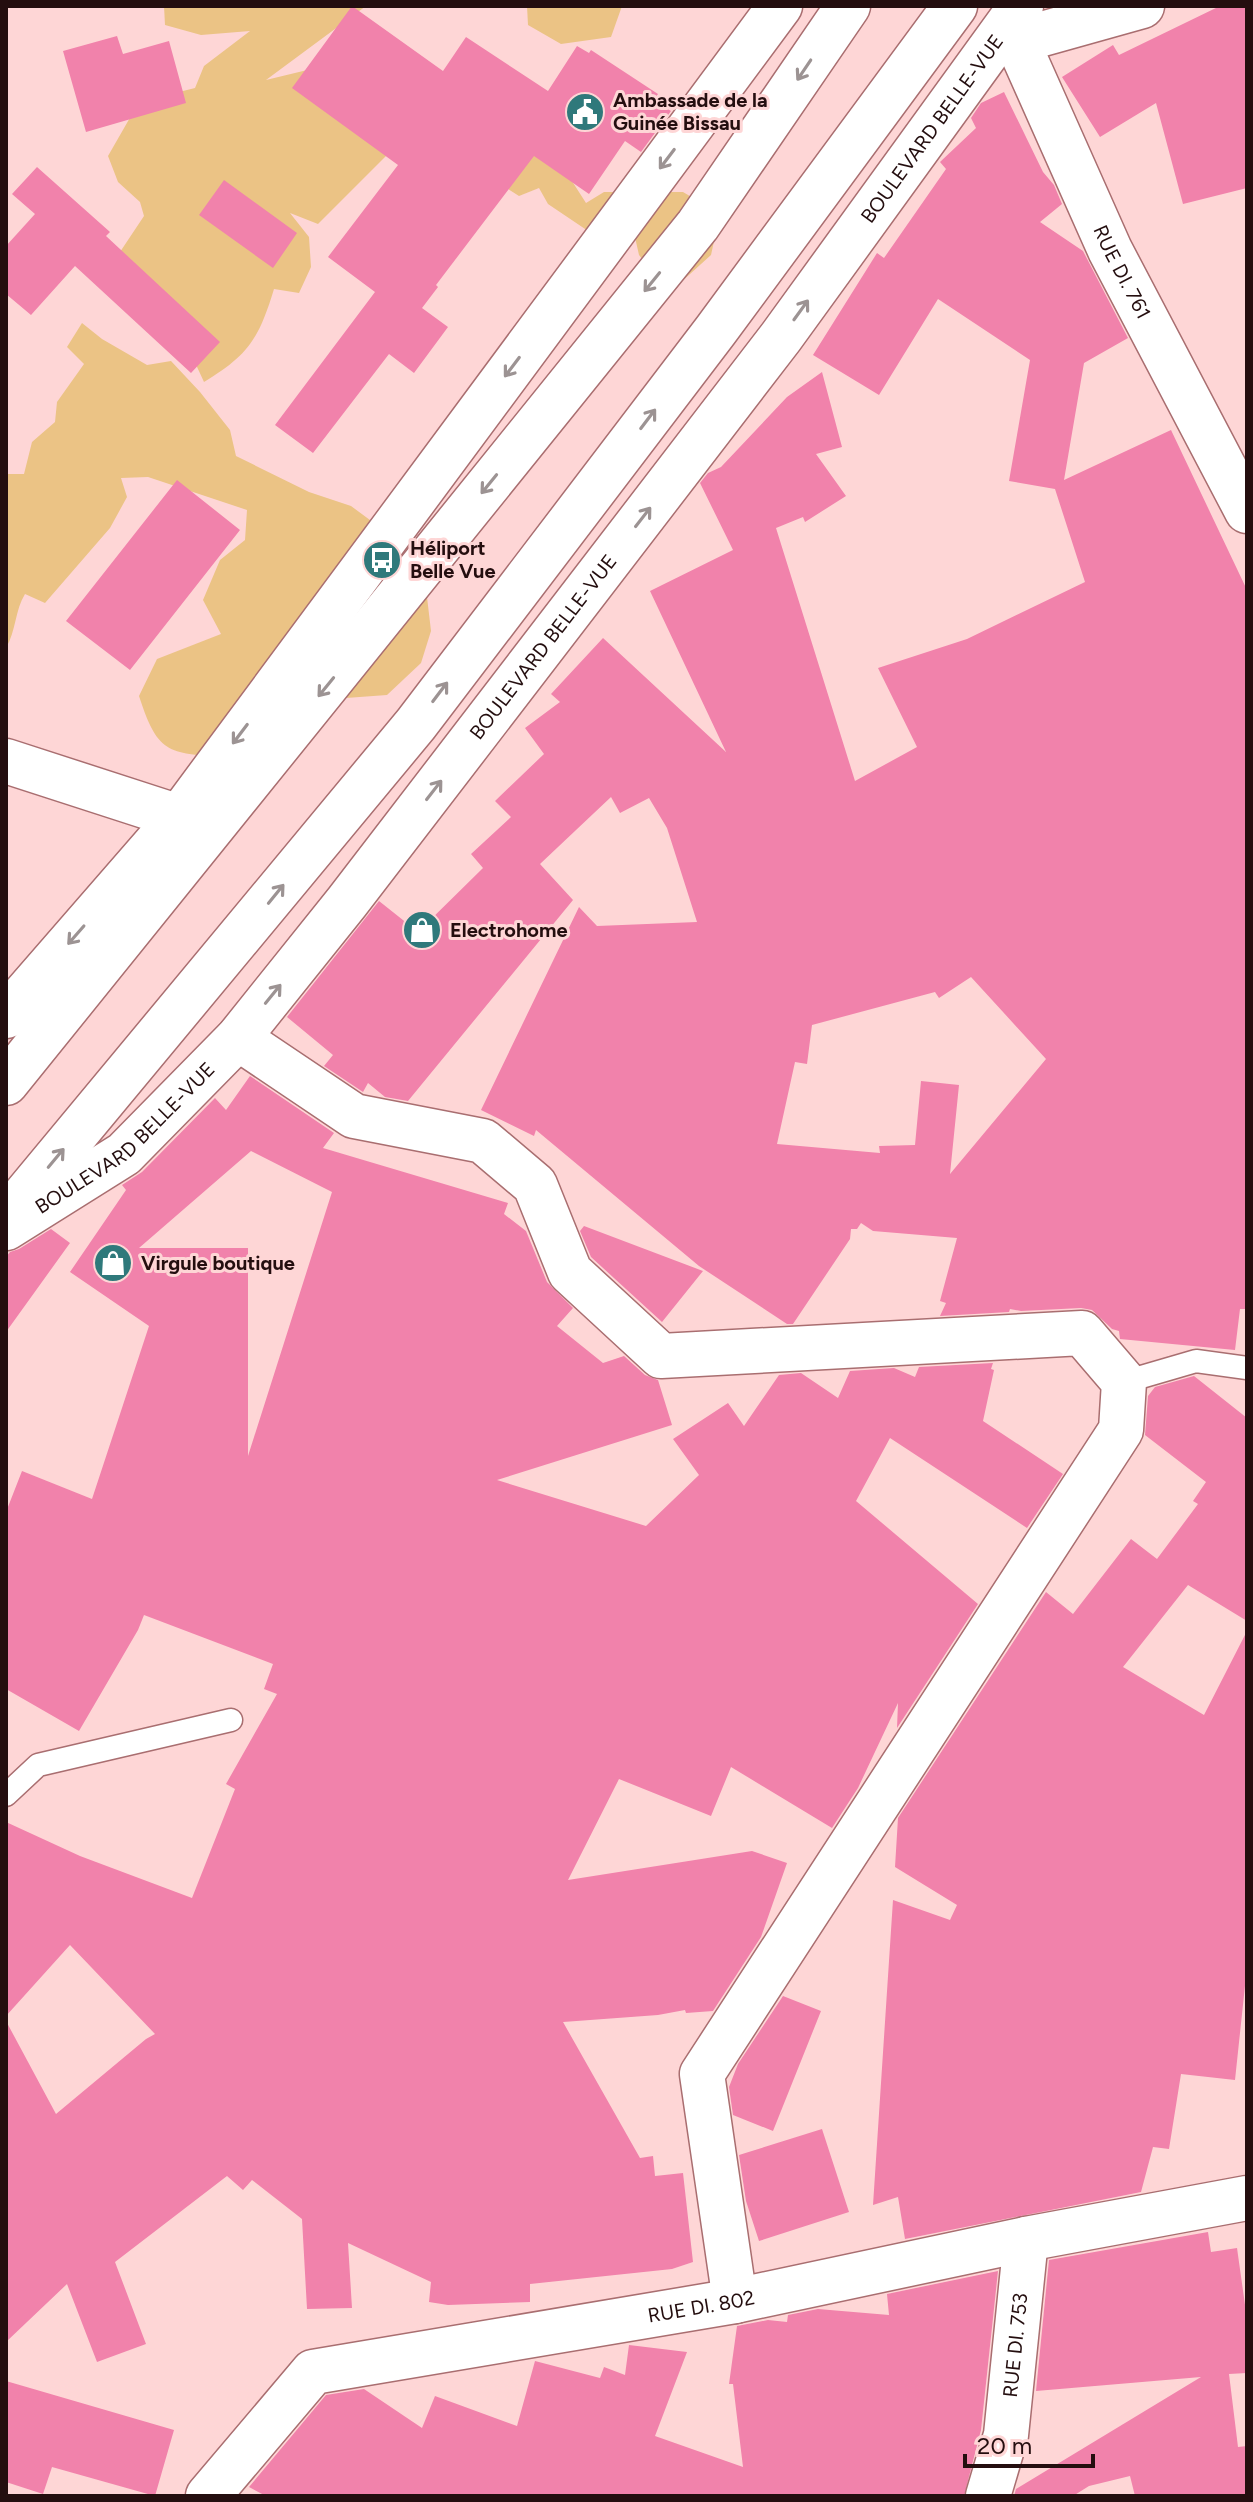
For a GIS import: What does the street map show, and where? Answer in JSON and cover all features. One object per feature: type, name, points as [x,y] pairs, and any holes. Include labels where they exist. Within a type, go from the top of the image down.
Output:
[{"type":"street","points":[[6,1016],[179,817],[780,6]]},
{"type":"street","points":[[6,1083],[698,225],[848,6]]},
{"type":"street","name":"BOULEVARD BELLE-VUE","points":[[6,1218],[416,724],[716,330],[955,6]]},
{"type":"street","points":[[1014,26],[1142,6]]},
{"type":"street","name":"BOULEVARD BELLE-VUE","points":[[6,1228],[124,1154],[238,1038],[347,902],[781,337],[1014,26]]},
{"type":"street","name":"RUE DI. 761","points":[[1014,26],[1110,250],[1247,511]]},
{"type":"street","points":[[6,761],[179,817]]},
{"type":"street","points":[[238,1038],[354,1116],[483,1141],[535,1185],[570,1272],[661,1356],[1082,1333],[1124,1382],[1121,1430],[702,2074],[735,2301]]},
{"type":"street","name":"RUE DI. 802","points":[[208,2496],[313,2372],[735,2301],[1026,2239],[1247,2198]]},
{"type":"street","name":"RUE DI. 753","points":[[988,2496],[1006,2435],[1026,2239]]},
{"type":"lane","points":[[1124,1382],[1196,1361],[1247,1368]]},
{"type":"lane","points":[[6,1795],[38,1765],[231,1720]]},
{"type":"shaded area","points":[[164,6],[366,6],[266,80],[332,64],[554,153],[586,203],[604,192],[683,192],[720,214],[711,255],[669,293],[639,255],[632,224],[594,235],[548,204],[539,188],[519,196],[483,173],[389,153],[318,224],[290,213],[309,237],[311,267],[299,293],[274,289],[250,344],[232,363],[204,382],[192,356],[120,252],[144,216],[140,202],[118,182],[108,156],[139,102],[195,88],[204,66],[250,31],[201,35],[165,25]]},
{"type":"shaded area","points":[[527,6],[622,6],[611,37],[561,44],[528,25]]},
{"type":"shaded area","points":[[82,323],[102,339],[147,365],[171,361],[230,430],[236,456],[309,492],[351,506],[397,540],[427,597],[431,631],[421,663],[387,695],[346,698],[328,682],[230,758],[180,752],[161,741],[153,731],[139,696],[157,659],[221,634],[203,600],[220,560],[245,540],[247,510],[148,477],[121,478],[127,497],[110,528],[45,603],[25,594],[6,648],[6,474],[24,474],[32,442],[55,422],[57,402],[84,364],[67,347]]},
{"type":"building","points":[[352,6],[443,71],[466,37],[548,91],[577,46],[589,53],[591,50],[658,94],[654,100],[671,111],[641,152],[625,141],[589,194],[534,156],[422,308],[448,327],[414,373],[389,354],[313,453],[275,425],[375,292],[328,257],[398,165],[292,88]]},
{"type":"building","points":[[1220,6],[1247,6],[1247,188],[1183,204],[1156,103],[1100,137],[1062,77],[1113,45],[1119,55]]},
{"type":"building","points":[[117,36],[123,54],[169,41],[186,103],[86,132],[63,51]]},
{"type":"building","points":[[1004,92],[1062,204],[1040,222],[1083,251],[1128,338],[1084,363],[1064,480],[1171,430],[1247,590],[1247,1309],[1240,1309],[1235,1350],[1120,1339],[1119,1331],[1112,1329],[1092,1310],[1081,1308],[1010,1309],[1009,1312],[940,1316],[946,1303],[940,1301],[957,1238],[873,1231],[861,1223],[857,1229],[851,1229],[850,1239],[793,1324],[787,1324],[699,1266],[536,1130],[534,1136],[481,1110],[579,907],[597,926],[697,922],[667,828],[649,798],[620,813],[611,797],[540,864],[573,900],[408,1101],[385,1097],[368,1083],[363,1092],[324,1066],[333,1055],[287,1017],[379,901],[418,932],[483,868],[471,854],[511,817],[495,801],[544,754],[525,728],[560,702],[551,694],[603,638],[726,752],[650,591],[733,550],[700,483],[708,473],[721,467],[787,397],[822,372],[842,447],[816,454],[846,496],[805,522],[803,517],[776,528],[855,781],[917,747],[878,668],[967,639],[1085,582],[1055,489],[1009,481],[1030,360],[938,299],[879,395],[813,355],[877,253],[884,258],[946,169],[940,162],[976,128],[971,118],[981,103]],"holes":[[[971,977],[1046,1059],[950,1174],[959,1085],[921,1081],[915,1145],[879,1146],[880,1153],[777,1144],[795,1062],[807,1064],[812,1025],[935,992],[939,998]]]},
{"type":"building","points":[[37,167],[110,232],[106,236],[220,342],[191,373],[75,266],[31,315],[6,294],[6,246],[35,214],[12,194]]},
{"type":"building","points":[[224,180],[297,233],[273,268],[199,215]]},
{"type":"building","points":[[177,480],[240,530],[130,670],[66,621]]},
{"type":"building","points":[[250,1076],[334,1133],[323,1148],[508,1203],[504,1214],[526,1231],[547,1282],[573,1308],[557,1326],[603,1363],[624,1356],[645,1375],[658,1380],[672,1425],[497,1480],[646,1526],[699,1475],[673,1439],[728,1403],[744,1426],[779,1375],[801,1373],[838,1398],[850,1371],[894,1368],[915,1377],[919,1367],[993,1363],[983,1421],[1063,1474],[1027,1528],[890,1438],[856,1501],[978,1604],[897,1728],[898,1703],[858,1788],[832,1828],[731,1767],[711,1816],[619,1779],[568,1880],[752,1851],[787,1863],[761,1937],[713,2011],[686,2013],[685,2010],[563,2022],[640,2158],[653,2156],[655,2176],[683,2173],[693,2262],[672,2269],[530,2284],[530,2302],[448,2305],[429,2302],[431,2282],[348,2243],[352,2308],[307,2309],[302,2219],[252,2180],[243,2190],[227,2176],[115,2262],[146,2344],[97,2362],[67,2284],[6,2342],[6,2021],[56,2114],[155,2034],[70,1945],[6,2016],[6,1822],[80,1856],[192,1898],[235,1789],[226,1784],[277,1694],[264,1689],[273,1664],[144,1615],[79,1731],[6,1689],[6,1512],[22,1471],[92,1499],[149,1326],[70,1272],[126,1190],[122,1185],[142,1172],[215,1098],[226,1110]],"holes":[[[251,1151],[332,1192],[248,1456],[248,1248],[139,1248]]]},
{"type":"building","points":[[584,1226],[703,1271],[662,1322],[591,1257],[580,1231]]},
{"type":"building","points":[[51,1229],[70,1243],[6,1332],[6,1257]]},
{"type":"building","points":[[1194,1376],[1247,1418],[1247,1621],[1188,1585],[1123,1667],[1204,1715],[1247,1631],[1247,1967],[1235,2080],[1181,2074],[1169,2149],[1153,2147],[1141,2192],[905,2239],[898,2197],[873,2205],[893,1900],[950,1920],[957,1905],[895,1867],[898,1818],[1046,1592],[1073,1614],[1131,1539],[1157,1559],[1198,1504],[1193,1501],[1206,1482],[1145,1435],[1148,1396],[1155,1387]]},
{"type":"building","points":[[783,1996],[821,2011],[773,2131],[733,2115],[729,2087],[738,2064]]},
{"type":"building","points":[[822,2129],[849,2212],[759,2241],[746,2201],[739,2155]]},
{"type":"building","points":[[1208,2232],[1211,2252],[1237,2248],[1247,2319],[1247,2373],[1229,2374],[1238,2447],[1247,2446],[1247,2496],[1135,2496],[1130,2476],[1089,2486],[1073,2496],[1014,2496],[1016,2489],[1201,2377],[1036,2391],[1049,2260]]},
{"type":"building","points":[[998,2271],[981,2430],[964,2496],[266,2496],[249,2487],[326,2395],[364,2389],[422,2428],[435,2396],[517,2426],[535,2361],[600,2378],[604,2367],[625,2375],[629,2345],[687,2352],[655,2436],[743,2467],[733,2384],[729,2384],[737,2326],[768,2320],[787,2322],[788,2315],[818,2309],[889,2315],[887,2294]]},
{"type":"building","points":[[6,2381],[174,2430],[155,2496],[52,2467],[43,2494],[6,2482]]},
{"type":"place","name":"Ambassade de la Guinée Bissau","points":[[585,112]]},
{"type":"place","name":"Héliport Belle Vue","points":[[382,560]]},
{"type":"place","name":"Electrohome","points":[[422,930]]},
{"type":"place","name":"Virgule boutique","points":[[113,1263]]}]
